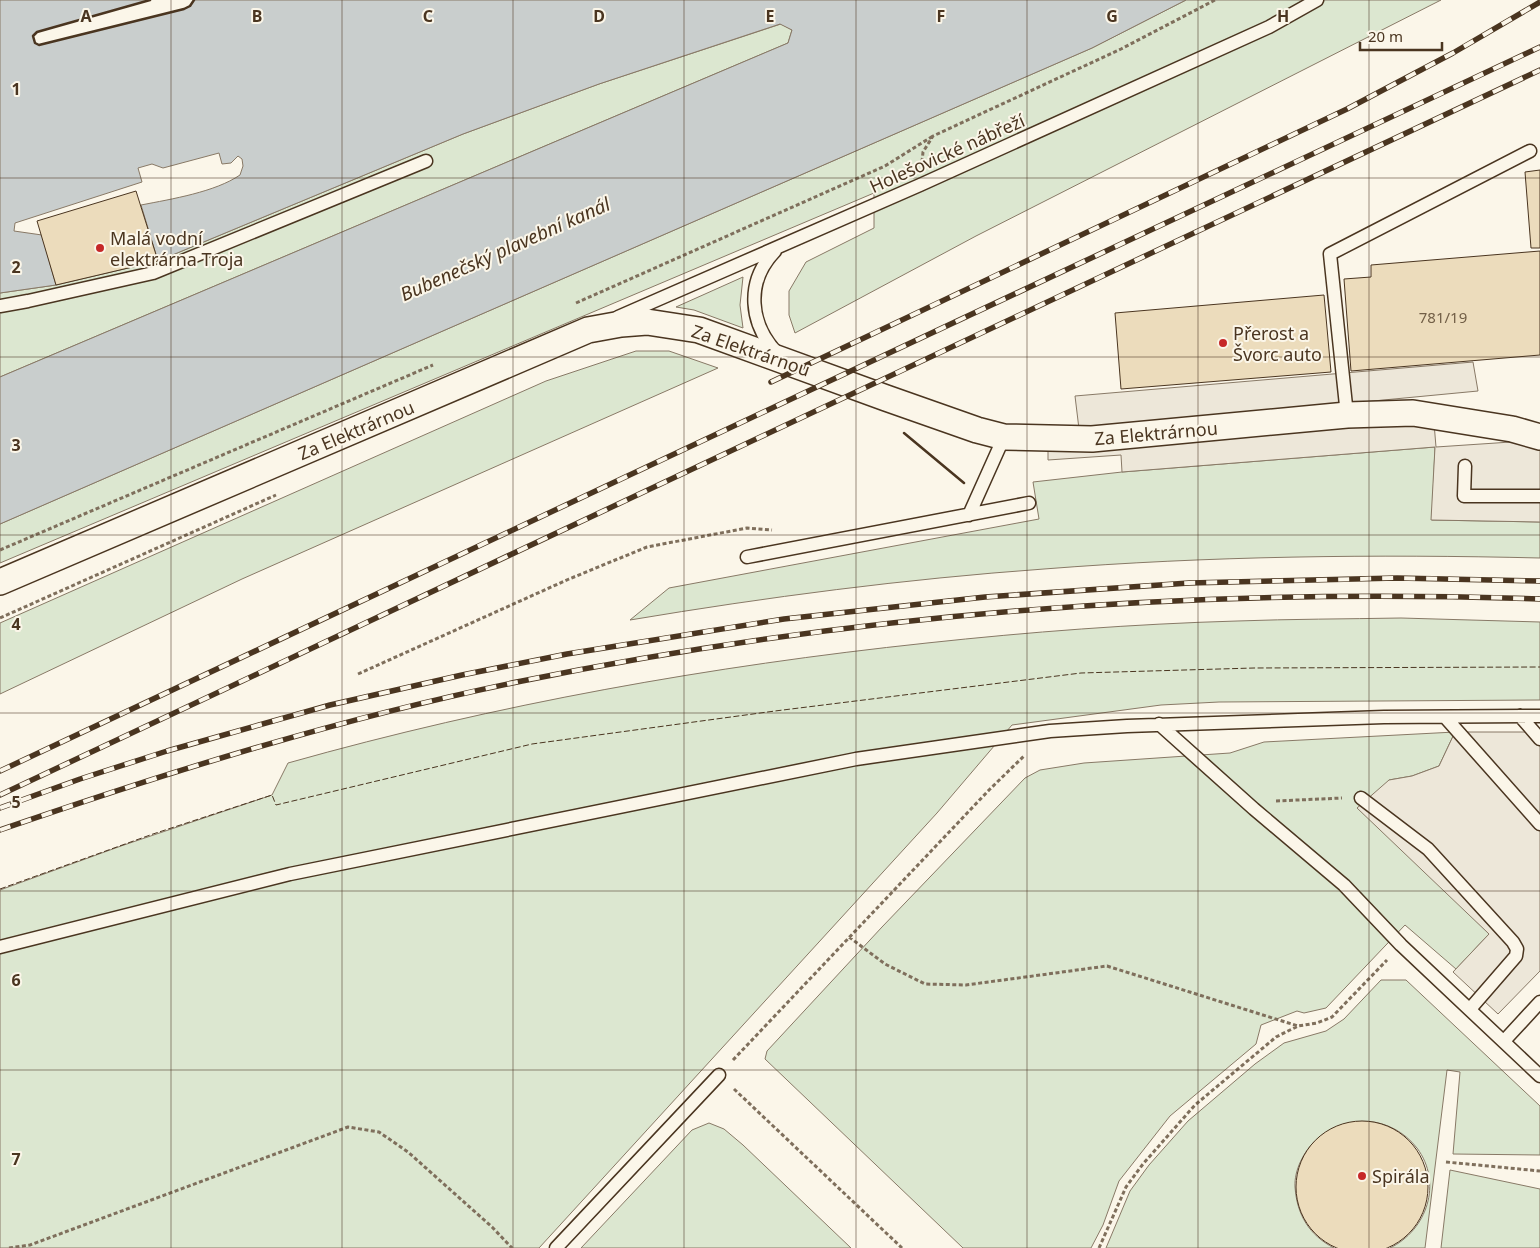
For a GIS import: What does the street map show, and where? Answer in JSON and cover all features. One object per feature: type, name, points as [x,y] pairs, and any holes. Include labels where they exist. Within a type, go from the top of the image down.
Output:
[{"type":"street","name":"Za Elektrárnou","points":[[0,582],[588,330],[621,324],[674,325],[699,330],[976,430],[1004,437],[1092,439],[1347,415],[1413,413],[1512,430],[1540,437]]},
{"type":"lane","name":"Holešovické nábřeží","points":[[588,330],[920,185],[1269,27],[1317,0]]},
{"type":"lane","points":[[1347,415],[1330,254],[1530,151]]},
{"type":"lane","points":[[0,306],[153,273],[426,161]]},
{"type":"lane","points":[[779,247],[766,261],[758,275],[754,304],[764,333],[772,348],[784,361]]},
{"type":"lane","points":[[969,515],[1004,437]]},
{"type":"lane","points":[[1465,466],[1464,496],[1540,496]]},
{"type":"lane","points":[[747,557],[1029,504]]},
{"type":"lane","points":[[1520,716],[1540,740]]},
{"type":"lane","points":[[0,947],[290,874],[856,759],[1050,731],[1159,724],[1540,716]]},
{"type":"lane","points":[[1445,717],[1540,824]]},
{"type":"lane","points":[[1159,724],[1254,809],[1344,885],[1401,945],[1540,1076]]},
{"type":"lane","points":[[1361,798],[1428,849],[1513,942],[1517,949],[1516,956],[1470,1009]]},
{"type":"lane","points":[[1504,1041],[1540,1002]]},
{"type":"lane","points":[[556,1248],[719,1075]]},
{"type":"path","points":[[573,305],[886,166],[933,136],[1122,50],[1215,0]]},
{"type":"path","points":[[920,185],[923,152],[933,136]]},
{"type":"path","points":[[0,550],[437,363]]},
{"type":"path","points":[[0,618],[284,492]]},
{"type":"path","points":[[358,674],[569,579],[647,547],[747,528],[776,530]]},
{"type":"path","points":[[902,1248],[719,1075],[988,790],[1050,731]]},
{"type":"path","points":[[1254,809],[1279,800],[1361,798]]},
{"type":"path","points":[[849,937],[885,964],[926,984],[966,985],[1107,966],[1298,1026]]},
{"type":"path","points":[[1099,1248],[1126,1187],[1143,1164],[1194,1105],[1276,1038],[1298,1026],[1318,1023],[1332,1018],[1401,945]]},
{"type":"path","points":[[9,1248],[30,1245],[348,1127],[379,1132],[408,1152],[492,1227],[512,1248]]},
{"type":"path","points":[[1446,1162],[1540,1171]]},
{"type":"green space","points":[[1186,0],[1441,0],[976,236],[795,333],[789,315],[789,291],[806,262],[874,228],[874,193],[0,563],[0,524],[1092,48]]},
{"type":"green space","points":[[781,24],[792,30],[788,43],[0,377],[0,293],[56,285],[158,261],[463,134],[599,84]]},
{"type":"green space","points":[[743,277],[740,305],[743,328],[694,310],[676,307]]},
{"type":"green space","points":[[636,351],[669,351],[718,368],[242,579],[0,694],[0,623],[546,381]]},
{"type":"green space","points":[[1435,447],[1432,520],[1540,522],[1540,558],[1292,557],[1106,565],[888,583],[785,596],[630,620],[669,588],[1039,519],[1033,482],[1122,472]]},
{"type":"green space","points":[[1401,618],[1540,622],[1540,700],[1219,702],[1161,705],[1012,725],[937,813],[539,1248],[0,1248],[0,890],[121,846],[272,795],[288,763],[446,723],[605,689],[846,652],[1004,635],[1198,622]]},
{"type":"green space","points":[[1455,732],[1439,766],[1412,776],[1389,780],[1463,908],[1489,934],[1456,969],[1405,925],[1326,1008],[1304,1013],[1297,1011],[1261,1025],[1256,1044],[1170,1116],[1119,1181],[1103,1225],[1091,1248],[963,1248],[765,1059],[767,1051],[882,927],[1025,778],[1040,770],[1084,763],[1230,753],[1264,742]]},
{"type":"green space","points":[[1381,980],[1406,980],[1540,1106],[1540,1155],[1453,1154],[1460,1072],[1447,1070],[1425,1248],[1390,1248],[1403,1240],[1422,1218],[1430,1190],[1425,1162],[1417,1148],[1395,1129],[1382,1124],[1355,1122],[1341,1125],[1328,1131],[1316,1140],[1304,1155],[1296,1174],[1295,1187],[1298,1207],[1306,1223],[1318,1237],[1334,1248],[1106,1248],[1130,1191],[1149,1165],[1188,1121],[1255,1064],[1284,1043],[1326,1031],[1344,1019]]},
{"type":"green space","points":[[709,1123],[724,1129],[743,1145],[851,1248],[581,1248],[692,1130]]},
{"type":"green space","points":[[1450,1170],[1540,1189],[1540,1248],[1441,1248]]},
{"type":"shaded area","points":[[1473,362],[1478,391],[1079,429],[1075,396]]},
{"type":"shaded area","points":[[1434,423],[1436,447],[1511,442],[1540,449],[1540,522],[1431,520],[1435,447],[1122,472],[1121,455],[1048,460],[1048,439]]},
{"type":"shaded area","points":[[1455,732],[1540,732],[1540,971],[1498,1014],[1453,972],[1489,934],[1357,808],[1389,780],[1412,776],[1439,766]]},
{"type":"water","name":"Bubenečský plavební kanál","points":[[0,0],[150,0],[37,32],[33,36],[35,43],[39,45],[184,9],[190,6],[194,0],[1186,0],[1092,48],[0,524],[0,377],[788,43],[792,30],[780,24],[599,84],[463,134],[158,261],[141,205],[193,194],[230,181],[240,175],[243,166],[242,159],[238,156],[231,163],[222,164],[219,153],[163,168],[152,164],[138,168],[142,182],[15,223],[14,231],[42,235],[56,285],[0,293]]},
{"type":"building","points":[[1540,170],[1540,248],[1531,248],[1525,172]]},
{"type":"building","name":"Malá vodní elektrárna Troja","points":[[136,191],[158,261],[56,285],[37,221]]},
{"type":"building","points":[[1540,251],[1540,355],[1351,371],[1344,279],[1371,277],[1371,265]]},
{"type":"building","name":"Přerost a Švorc auto","points":[[1324,295],[1331,372],[1121,389],[1115,313]]},
{"type":"building","name":"Spirála","points":[[1362,1121],[1375,1122],[1387,1126],[1409,1140],[1423,1162],[1427,1174],[1427,1200],[1423,1212],[1409,1234],[1387,1248],[1375,1252],[1362,1253],[1349,1252],[1337,1248],[1315,1234],[1301,1212],[1297,1200],[1296,1187],[1297,1174],[1301,1162],[1315,1140],[1337,1126],[1349,1122]]},
{"type":"railway","points":[[771,382],[1347,109],[1453,53],[1540,2]]},
{"type":"railway","points":[[0,771],[1540,47]]},
{"type":"railway","points":[[0,795],[1540,70]]},
{"type":"railway","points":[[0,808],[80,779],[167,751],[330,705],[462,675],[567,654],[784,619],[985,597],[1189,583],[1397,578],[1540,581]]},
{"type":"railway","points":[[0,830],[194,766],[390,711],[522,681],[648,657],[774,638],[901,622],[1029,610],[1156,602],[1284,597],[1412,596],[1540,599]]},
{"type":"fence","points":[[0,889],[153,834],[272,795],[276,805],[532,744],[775,711],[1081,673],[1254,668],[1540,667]]},
{"type":"wall","points":[[150,0],[37,32],[33,36],[35,43],[39,45],[184,9],[190,6],[194,0]]},
{"type":"wall","points":[[904,433],[964,483]]},
{"type":"place","name":"Malá vodní elektrárna Troja","points":[[100,248]]},
{"type":"place","name":"Přerost a Švorc auto","points":[[1223,343]]},
{"type":"place","name":"Spirála","points":[[1362,1176]]}]
